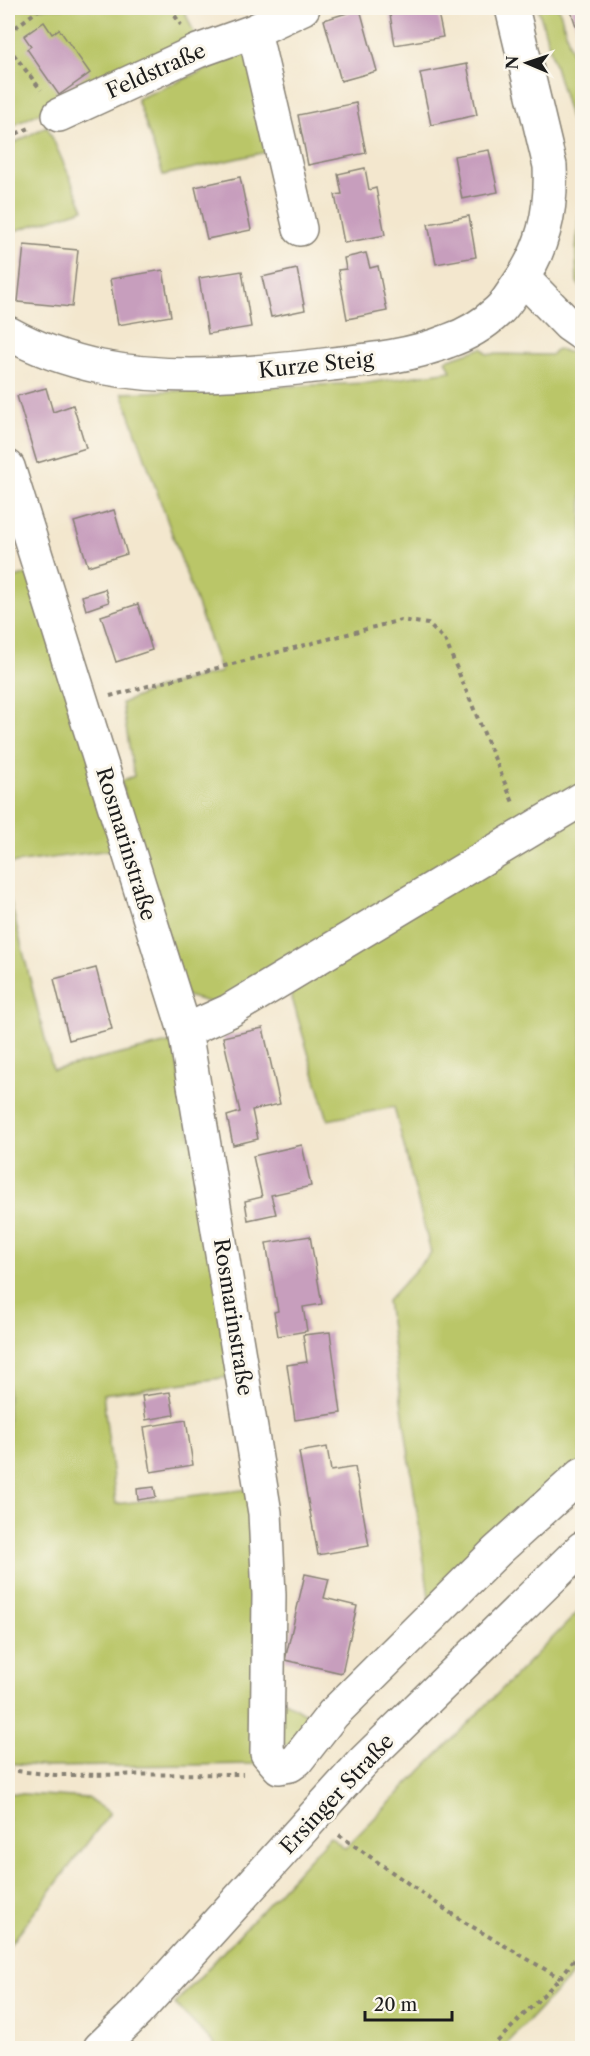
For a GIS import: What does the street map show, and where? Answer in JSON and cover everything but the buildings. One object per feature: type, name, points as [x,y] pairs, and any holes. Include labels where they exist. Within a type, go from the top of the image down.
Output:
[{"type":"street","name":"Feldstraße","points":[[60,114],[198,51],[254,31],[303,8]]},
{"type":"street","name":"Kurze Steig","points":[[8,333],[32,346],[101,367],[164,374],[221,374],[383,358],[448,341],[470,331],[499,310],[529,269],[544,233],[551,192],[550,166],[512,8]]},
{"type":"street","points":[[254,31],[300,229]]},
{"type":"street","points":[[523,278],[569,326],[582,334]]},
{"type":"street","name":"Rosmarinstraße","points":[[8,467],[185,1031],[265,1513],[269,1594],[267,1753],[279,1767]]},
{"type":"street","points":[[185,1031],[229,1011],[582,799]]},
{"type":"street","points":[[279,1767],[297,1761],[341,1706],[496,1551],[582,1474]]},
{"type":"street","name":"Ersinger Straße","points":[[100,2049],[362,1763],[582,1548]]},
{"type":"path","points":[[8,33],[41,8]]},
{"type":"path","points":[[8,47],[60,114]]},
{"type":"path","points":[[83,704],[401,620],[428,624],[445,640],[526,833]]},
{"type":"path","points":[[8,1770],[56,1775],[249,1774],[276,1773],[279,1767]]},
{"type":"path","points":[[315,1816],[459,1919],[560,1978]]},
{"type":"path","points":[[491,2049],[560,1978],[582,1949]]},
{"type":"green space","points":[[8,8],[183,8],[196,37],[8,128]]},
{"type":"green space","points":[[538,8],[559,8],[582,88],[582,179],[574,131]]},
{"type":"green space","points":[[250,51],[271,151],[163,175],[137,99]]},
{"type":"green space","points":[[47,126],[84,209],[8,233],[8,146]]},
{"type":"green space","points":[[582,179],[582,290],[577,282],[576,251]]},
{"type":"green space","points":[[482,348],[487,354],[551,355],[557,349],[582,356],[582,794],[219,1005],[186,996],[121,781],[134,776],[122,703],[158,688],[221,672],[122,393],[367,383],[451,371],[446,360]]},
{"type":"green space","points":[[29,573],[125,848],[8,864],[8,581]]},
{"type":"green space","points":[[582,811],[582,1466],[430,1604],[387,1301],[431,1253],[394,1107],[328,1120],[289,988]]},
{"type":"green space","points":[[8,892],[53,1070],[173,1042],[236,1376],[103,1394],[116,1504],[251,1489],[259,1764],[47,1767],[8,1763]]},
{"type":"green space","points":[[582,1608],[582,1964],[503,2048],[218,2048],[175,2004],[330,1836],[345,1848]]},
{"type":"green space","points":[[272,1693],[318,1722],[290,1746],[280,1743]]},
{"type":"green space","points":[[8,1793],[88,1798],[110,1813],[8,1947]]}]
